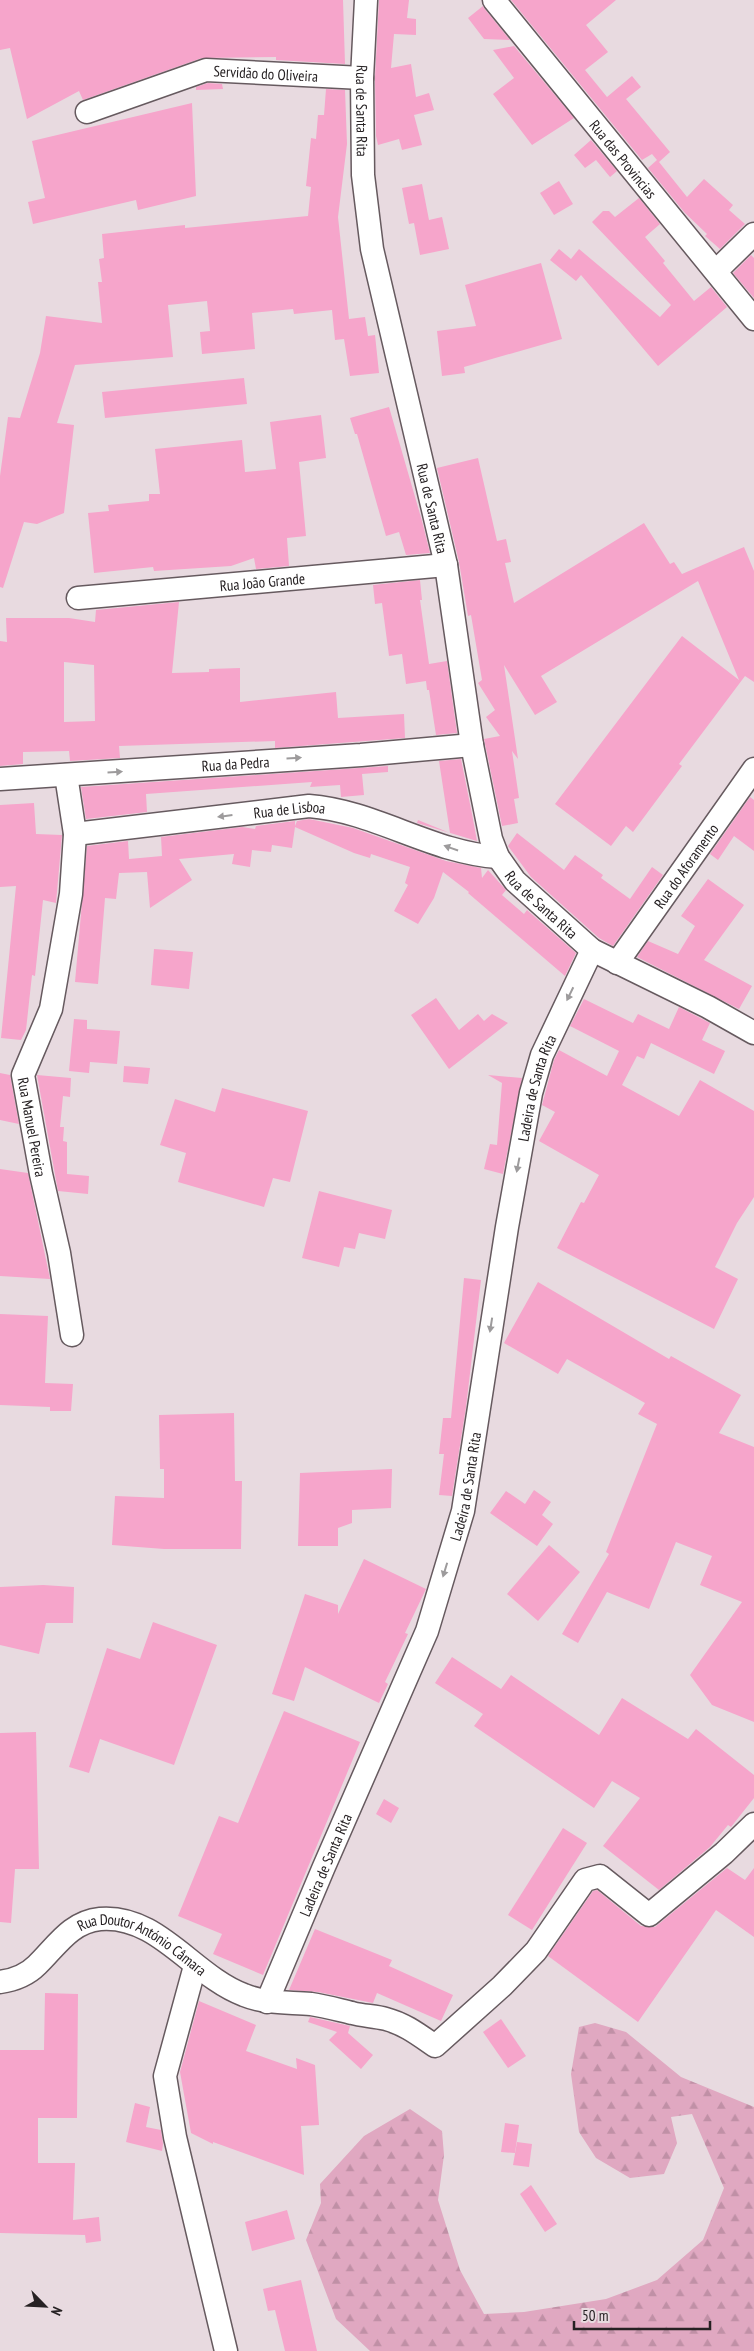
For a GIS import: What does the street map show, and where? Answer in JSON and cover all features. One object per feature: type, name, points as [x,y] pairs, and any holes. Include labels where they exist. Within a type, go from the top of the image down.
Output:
[{"type":"street","name":"Rua de Santa Rita","points":[[366,0],[362,78],[364,175],[372,249],[446,565],[472,745],[491,839],[498,857],[515,881],[592,950],[708,1007],[754,1033]]},
{"type":"street","name":"Rua das Provincias","points":[[494,0],[754,319]]},
{"type":"street","name":"Servidão do Oliveira","points":[[87,112],[206,70],[362,78]]},
{"type":"street","points":[[716,271],[754,234]]},
{"type":"street","name":"Rua João Grande","points":[[78,598],[446,565]]},
{"type":"street","name":"Rua da Pedra","points":[[0,779],[66,776],[472,745]]},
{"type":"street","name":"Rua do Aforamento","points":[[617,963],[754,769]]},
{"type":"street","name":"Rua Manuel Pereira","points":[[66,776],[75,834],[71,894],[51,1009],[23,1075],[41,1174],[59,1253],[72,1335]]},
{"type":"street","name":"Rua de Lisboa","points":[[75,834],[309,806],[345,811],[474,856],[498,857]]},
{"type":"street","name":"Ladeira de Santa Rita","points":[[267,2002],[427,1631],[463,1511],[506,1226],[531,1093],[542,1055],[592,950]]},
{"type":"street","name":"Rua Doutor António Câmara","points":[[0,1982],[17,1979],[37,1966],[53,1945],[75,1927],[98,1919],[123,1919],[142,1926],[195,1966],[242,1995],[267,2002],[313,2004],[385,2019],[408,2027],[435,2046],[502,1986],[536,1951],[585,1880],[600,1876],[649,1915],[724,1854],[754,1824]]},
{"type":"street","points":[[195,1966],[165,2076],[175,2137],[226,2351]]},
{"type":"green space","points":[[595,2023],[626,2032],[681,2077],[754,2107],[754,2351],[370,2351],[336,2319],[306,2240],[321,2203],[320,2184],[364,2136],[410,2109],[442,2131],[444,2155],[438,2200],[460,2270],[484,2314],[524,2312],[606,2299],[657,2280],[703,2240],[724,2188],[692,2114],[671,2117],[677,2143],[664,2174],[630,2178],[596,2158],[579,2132],[571,2074],[579,2027]]},
{"type":"building","points":[[0,0],[343,0],[345,64],[276,60],[276,57],[202,58],[83,100],[79,91],[27,119],[10,48],[0,50]]},
{"type":"building","points":[[379,0],[409,0],[407,18],[416,19],[416,35],[394,34],[391,68],[411,64],[416,97],[429,93],[434,110],[414,115],[422,145],[402,150],[399,139],[378,145],[376,136],[375,78]]},
{"type":"building","points":[[511,0],[616,0],[586,25],[608,52],[585,70],[607,97],[632,76],[641,87],[626,99],[670,152],[659,162],[687,197],[704,179],[733,205],[729,210],[745,224],[720,249],[705,236],[707,234],[685,213],[648,168],[657,160],[652,154],[642,160]]},
{"type":"building","points":[[483,6],[510,40],[484,39],[468,18]]},
{"type":"building","points":[[514,46],[574,118],[532,145],[493,94],[514,78],[493,50]]},
{"type":"building","points":[[208,83],[222,84],[223,89],[196,90],[196,87]]},
{"type":"building","points":[[326,89],[345,90],[347,144],[338,217],[349,319],[365,317],[368,336],[375,335],[379,373],[350,376],[344,339],[335,340],[332,310],[294,314],[293,309],[252,313],[255,349],[202,354],[200,332],[210,331],[207,301],[168,305],[173,357],[75,365],[57,423],[74,425],[64,513],[37,524],[24,522],[3,588],[0,587],[0,476],[8,417],[20,418],[40,353],[46,316],[102,323],[98,282],[102,282],[99,259],[104,258],[102,234],[185,225],[185,228],[308,216],[311,187],[306,186],[311,138],[316,139],[318,115],[324,115]]},
{"type":"building","points":[[192,103],[196,196],[138,210],[136,200],[33,224],[28,202],[45,198],[32,141]]},
{"type":"building","points":[[591,140],[617,171],[610,177],[596,160],[585,168],[574,155]]},
{"type":"building","points":[[559,181],[573,204],[554,215],[540,193]]},
{"type":"building","points":[[422,184],[429,220],[442,217],[449,249],[420,255],[414,223],[409,224],[402,188]]},
{"type":"building","points":[[639,198],[660,224],[645,237],[665,261],[663,263],[694,301],[711,287],[727,307],[658,366],[581,275],[576,281],[550,260],[559,249],[571,259],[579,249],[660,317],[671,305],[592,222],[603,211],[609,211],[615,217]]},
{"type":"building","points":[[751,255],[754,258],[754,298],[733,273]]},
{"type":"building","points":[[541,263],[562,339],[464,367],[465,373],[442,376],[437,331],[476,326],[465,285]]},
{"type":"building","points":[[244,378],[247,404],[105,418],[102,392]]},
{"type":"building","points":[[389,407],[430,553],[406,555],[399,532],[386,536],[357,434],[355,434],[350,418]]},
{"type":"building","points":[[321,415],[326,458],[299,462],[306,536],[287,538],[289,566],[256,569],[254,558],[231,566],[154,571],[153,567],[94,573],[88,513],[109,511],[108,505],[149,501],[149,494],[160,494],[155,449],[242,440],[245,472],[276,469],[270,422]]},
{"type":"building","points":[[478,458],[497,541],[506,539],[511,562],[505,563],[514,603],[644,523],[670,564],[674,562],[682,574],[744,547],[754,571],[754,682],[745,676],[679,764],[682,766],[633,832],[626,826],[611,846],[555,804],[682,636],[739,680],[698,581],[541,676],[557,702],[535,715],[504,665],[518,759],[512,751],[519,798],[514,799],[518,823],[502,826],[484,739],[500,736],[486,717],[495,710],[478,683],[482,680],[471,615],[468,616],[459,562],[437,468]]},
{"type":"building","points":[[420,580],[422,600],[420,600],[429,664],[447,661],[457,733],[436,735],[426,681],[406,684],[402,654],[389,656],[382,603],[375,604],[373,585]]},
{"type":"building","points":[[179,602],[172,673],[209,672],[209,669],[240,668],[240,702],[336,692],[338,718],[404,714],[405,738],[275,748],[275,741],[119,746],[120,758],[70,761],[69,751],[23,752],[23,764],[0,766],[0,641],[7,642],[6,618],[69,618],[95,622],[96,610]],"holes":[[[64,662],[94,665],[95,721],[64,722]]]},
{"type":"building","points":[[461,759],[477,841],[450,833],[439,761]]},
{"type":"building","points":[[388,766],[388,772],[362,774],[364,795],[341,797],[340,785],[310,787],[312,782],[146,794],[147,812],[86,819],[81,787]]},
{"type":"building","points":[[750,797],[754,800],[754,851],[734,836],[718,860],[710,854]]},
{"type":"building","points":[[34,803],[36,834],[62,835],[56,903],[43,900],[35,976],[32,975],[26,1030],[21,1040],[1,1038],[16,886],[0,887],[0,805]]},
{"type":"building","points":[[309,819],[353,828],[446,861],[481,868],[482,878],[488,870],[506,890],[502,895],[524,914],[527,910],[576,953],[565,976],[469,892],[443,872],[434,898],[418,924],[394,911],[408,885],[405,883],[410,867],[371,854],[370,858],[354,853],[295,827],[292,848],[272,845],[271,852],[252,850],[250,867],[232,864],[234,854],[179,859],[192,880],[150,908],[147,872],[119,873],[116,899],[105,898],[98,984],[75,982],[87,846],[128,841],[129,859],[162,856],[161,837],[242,827],[255,829],[256,826],[295,821],[295,826],[297,821]]},
{"type":"building","points":[[418,820],[449,833],[417,823]]},
{"type":"building","points":[[517,833],[564,870],[575,855],[603,875],[601,878],[630,899],[652,867],[663,875],[613,946],[599,938],[531,877],[508,846]]},
{"type":"building","points":[[708,879],[744,905],[704,960],[752,986],[739,1009],[637,957],[648,941],[678,954],[695,926],[681,916]]},
{"type":"building","points":[[154,949],[193,952],[189,989],[151,985]]},
{"type":"building","points":[[436,998],[459,1030],[478,1014],[484,1021],[492,1014],[508,1023],[449,1069],[411,1015]]},
{"type":"building","points":[[584,999],[633,1023],[638,1014],[669,1029],[679,1007],[710,1023],[702,1040],[725,1051],[714,1074],[651,1043],[644,1059],[637,1056],[622,1085],[679,1116],[700,1080],[754,1111],[754,1197],[737,1223],[715,1267],[738,1279],[714,1329],[557,1248],[581,1202],[584,1203],[599,1175],[539,1141],[555,1112],[542,1105],[554,1060],[559,1050],[607,1076],[619,1051],[570,1026]]},
{"type":"building","points":[[74,1019],[87,1020],[87,1029],[120,1031],[117,1064],[90,1062],[89,1073],[69,1071]]},
{"type":"building","points":[[124,1066],[150,1068],[148,1084],[123,1082]]},
{"type":"building","points":[[0,1073],[10,1075],[19,1124],[0,1120]]},
{"type":"building","points":[[37,1075],[71,1078],[70,1097],[63,1096],[60,1127],[64,1127],[63,1141],[67,1142],[67,1174],[89,1176],[88,1194],[58,1191]]},
{"type":"building","points":[[488,1075],[522,1078],[503,1174],[484,1169],[490,1144],[497,1145],[502,1083]]},
{"type":"building","points":[[222,1088],[308,1111],[290,1182],[273,1178],[264,1207],[178,1182],[186,1153],[160,1145],[175,1099],[215,1112]]},
{"type":"building","points":[[0,1169],[28,1173],[50,1279],[0,1276]]},
{"type":"building","points":[[319,1191],[392,1210],[385,1239],[359,1233],[355,1249],[344,1247],[339,1267],[302,1258]]},
{"type":"building","points":[[464,1278],[481,1280],[466,1407],[452,1496],[439,1495],[444,1454],[439,1454],[443,1418],[451,1418]]},
{"type":"building","points":[[538,1282],[669,1359],[671,1356],[741,1395],[719,1433],[754,1447],[754,1722],[712,1705],[690,1675],[742,1602],[700,1585],[712,1556],[676,1542],[649,1609],[607,1592],[578,1643],[562,1634],[609,1554],[606,1552],[657,1424],[638,1414],[645,1403],[567,1359],[558,1374],[504,1343]]},
{"type":"building","points":[[0,1314],[48,1316],[45,1383],[73,1384],[71,1411],[50,1411],[50,1407],[0,1405]]},
{"type":"building","points":[[234,1413],[235,1481],[242,1481],[241,1549],[164,1549],[112,1545],[115,1496],[164,1498],[164,1469],[160,1469],[159,1415]]},
{"type":"building","points":[[392,1469],[391,1508],[352,1510],[352,1523],[338,1528],[338,1546],[298,1546],[300,1473]]},
{"type":"building","points":[[534,1490],[551,1502],[542,1515],[553,1524],[537,1546],[490,1513],[506,1491],[525,1504]]},
{"type":"building","points":[[549,1545],[580,1572],[538,1621],[507,1594]]},
{"type":"building","points":[[364,1559],[426,1589],[405,1633],[408,1634],[385,1682],[388,1684],[379,1703],[305,1667],[294,1701],[272,1694],[305,1594],[338,1605],[338,1614]]},
{"type":"building","points":[[43,1585],[74,1587],[73,1623],[46,1623],[39,1654],[0,1645],[0,1587]]},
{"type":"building","points":[[153,1622],[217,1645],[174,1765],[100,1739],[89,1773],[69,1767],[107,1648],[140,1659]]},
{"type":"building","points":[[452,1657],[501,1689],[511,1675],[599,1735],[622,1698],[688,1739],[696,1729],[754,1775],[754,1798],[731,1827],[728,1825],[710,1847],[659,1890],[603,1846],[640,1798],[612,1781],[594,1808],[474,1726],[483,1714],[435,1683]]},
{"type":"building","points":[[284,1711],[360,1742],[263,1975],[213,1954],[222,1934],[178,1916],[219,1816],[238,1823]]},
{"type":"building","points":[[36,1732],[39,1869],[15,1869],[11,1923],[0,1922],[0,1733]]},
{"type":"building","points":[[384,1799],[399,1808],[391,1823],[376,1814]]},
{"type":"building","points":[[563,1828],[587,1843],[532,1930],[508,1915]]},
{"type":"building","points":[[727,1868],[745,1880],[754,1868],[754,1937],[716,1910],[638,2022],[548,1956],[593,1891],[597,1890],[641,1926],[655,1927]]},
{"type":"building","points":[[315,1929],[392,1960],[389,1966],[453,1995],[441,2021],[377,1993],[373,2003],[318,1992],[289,1990]]},
{"type":"building","points":[[45,1993],[78,1994],[77,2118],[38,2118],[38,2163],[75,2163],[73,2220],[99,2217],[101,2241],[86,2243],[85,2235],[0,2233],[0,2050],[44,2050]]},
{"type":"building","points":[[199,2001],[256,2025],[246,2051],[297,2069],[296,2058],[315,2065],[319,2125],[301,2126],[304,2175],[213,2142],[213,2144],[191,2133],[180,2072]]},
{"type":"building","points":[[310,2017],[350,2026],[348,2033],[373,2055],[361,2069],[329,2040],[337,2032],[308,2022]]},
{"type":"building","points":[[501,2019],[526,2056],[508,2068],[483,2032]]},
{"type":"building","points":[[135,2103],[150,2107],[146,2127],[161,2130],[162,2151],[126,2142]]},
{"type":"building","points":[[505,2123],[519,2125],[515,2153],[501,2152]]},
{"type":"building","points":[[517,2142],[532,2144],[529,2167],[513,2165]]},
{"type":"building","points":[[531,2185],[557,2224],[545,2232],[520,2194]]},
{"type":"building","points":[[287,2210],[295,2239],[252,2251],[245,2222]]},
{"type":"building","points":[[301,2280],[317,2351],[285,2351],[275,2310],[268,2311],[263,2289]]}]
